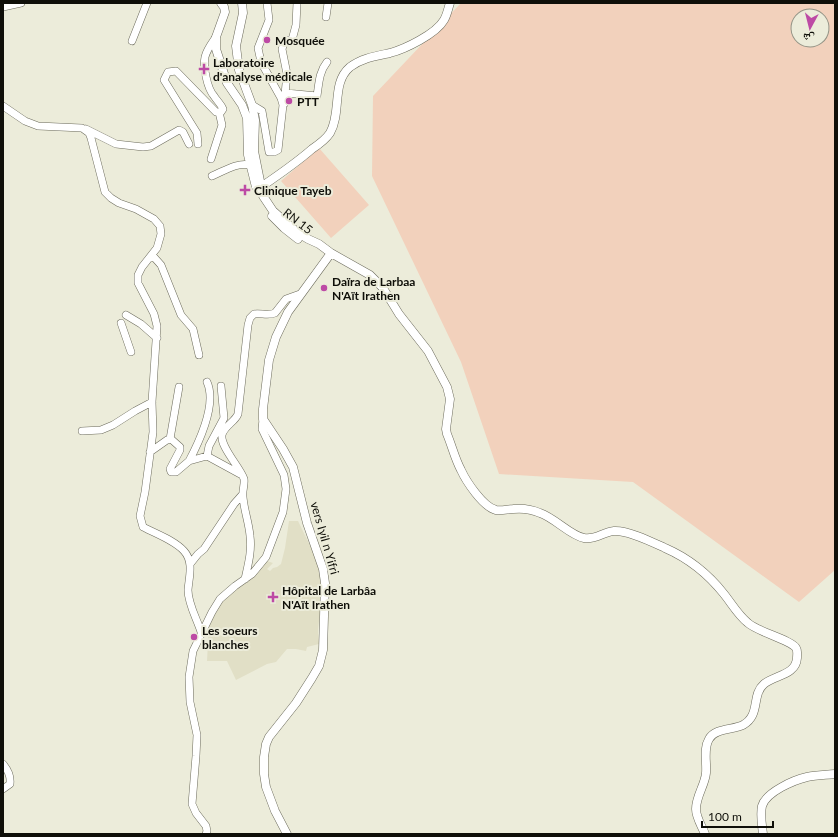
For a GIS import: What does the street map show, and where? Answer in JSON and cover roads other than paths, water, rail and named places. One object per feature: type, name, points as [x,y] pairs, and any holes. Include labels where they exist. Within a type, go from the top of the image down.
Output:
[{"type":"main road","name":"RN 15","points":[[221,3],[225,12],[216,37],[216,49],[227,82],[242,105],[247,118],[247,148],[250,165],[259,189],[273,211],[302,236],[319,244],[328,252],[370,274],[377,281],[399,314],[428,351],[449,393],[450,399],[446,429],[447,434],[461,470],[473,488],[488,506],[498,510],[522,508],[540,512],[580,538],[596,538],[606,533],[619,531],[633,534],[666,549],[688,561],[705,574],[723,593],[749,625],[794,646],[796,649],[797,662],[795,667],[787,673],[770,680],[763,685],[759,690],[755,710],[749,720],[738,727],[715,733],[708,739],[705,755],[705,777],[697,800],[696,808],[699,821],[706,834]]},
{"type":"main road","name":"RN 15","points":[[242,3],[243,13],[236,46],[239,70],[252,105],[255,120],[254,150],[259,189]]},
{"type":"main road","points":[[259,189],[291,166],[330,133],[337,108],[339,85],[348,69],[358,62],[404,48],[421,39],[442,24],[446,17],[450,3]]},
{"type":"main road","points":[[263,419],[269,360],[276,337],[288,312],[328,252]]},
{"type":"main road","name":"vers Iγil n Yifri","points":[[263,419],[293,467],[306,523],[323,569],[326,598],[323,621],[323,650],[319,666],[296,703],[269,737],[266,744],[264,774],[266,787],[275,811],[287,834]]},
{"type":"main road","points":[[763,834],[762,807],[764,802],[771,794],[776,790],[805,778],[835,774]]},
{"type":"street","points":[[3,7],[21,3]]},
{"type":"street","points":[[132,41],[148,3]]},
{"type":"street","points":[[267,3],[270,20],[258,48],[262,62],[281,98],[283,106]]},
{"type":"street","points":[[252,105],[262,111],[269,152],[278,150],[286,93],[287,74],[282,49],[285,40],[292,40],[296,24],[297,3]]},
{"type":"street","points":[[326,17],[328,3]]},
{"type":"street","points":[[216,37],[208,49],[205,58],[207,80],[213,96],[223,109],[222,112],[219,112]]},
{"type":"street","points":[[286,93],[317,96],[319,77],[327,62]]},
{"type":"street","points":[[198,144],[197,133],[164,80],[168,72],[173,70],[179,72],[216,112],[219,112]]},
{"type":"street","points":[[3,106],[25,121],[38,126],[82,128],[96,133],[116,144],[143,147],[150,146],[179,130],[183,132],[189,144]]},
{"type":"street","points":[[210,159],[222,125],[219,112]]},
{"type":"street","points":[[82,128],[91,138],[105,192],[119,203],[136,209],[154,219],[160,226],[161,234],[157,248],[142,267],[138,275],[138,283],[154,314],[157,326],[152,402],[152,432],[145,492],[140,511],[141,522],[143,527],[181,548],[188,557],[190,564],[188,592],[201,632]]},
{"type":"street","points":[[212,176],[243,163],[250,165]]},
{"type":"street","points":[[152,255],[161,265],[181,315],[193,330],[199,355]]},
{"type":"street","points":[[245,579],[250,541],[242,495],[244,482],[226,449],[222,440],[222,435],[237,418],[238,414],[250,318],[254,314],[276,313],[286,299],[300,294]]},
{"type":"street","points":[[126,315],[141,324],[157,338]]},
{"type":"street","points":[[121,323],[131,352]]},
{"type":"street","points":[[189,462],[205,424],[210,396],[208,382]]},
{"type":"street","points":[[207,456],[208,446],[224,418],[221,386]]},
{"type":"street","points":[[150,452],[170,439],[179,387]]},
{"type":"street","points":[[82,431],[101,430],[113,425],[152,402]]},
{"type":"street","points":[[206,834],[206,826],[196,813],[192,804],[197,734],[190,702],[189,676],[193,651],[201,632],[220,598],[252,574],[266,557],[276,534],[283,512],[286,489],[284,475],[262,429],[263,419]]},
{"type":"street","points":[[170,439],[180,447],[180,450],[170,469],[170,472],[176,472],[189,462],[207,456],[242,476]]},
{"type":"street","points":[[190,564],[204,549],[234,504],[242,495]]},
{"type":"street","points":[[3,764],[9,774],[10,784],[3,789]]},
{"type":"place","name":"Mosquée","points":[[267,40]]},
{"type":"place","name":"Laboratoire d'analyse médicale","points":[[204,69]]},
{"type":"place","name":"PTT","points":[[289,101]]},
{"type":"place","name":"Clinique Tayeb","points":[[245,190]]},
{"type":"place","name":"Daïra de Larbaa N'Aït Irathen","points":[[324,288]]},
{"type":"place","name":"Hôpital de Larbâa N'Aït Irathen","points":[[273,597]]},
{"type":"place","name":"Les soeurs blanches","points":[[194,637]]}]
